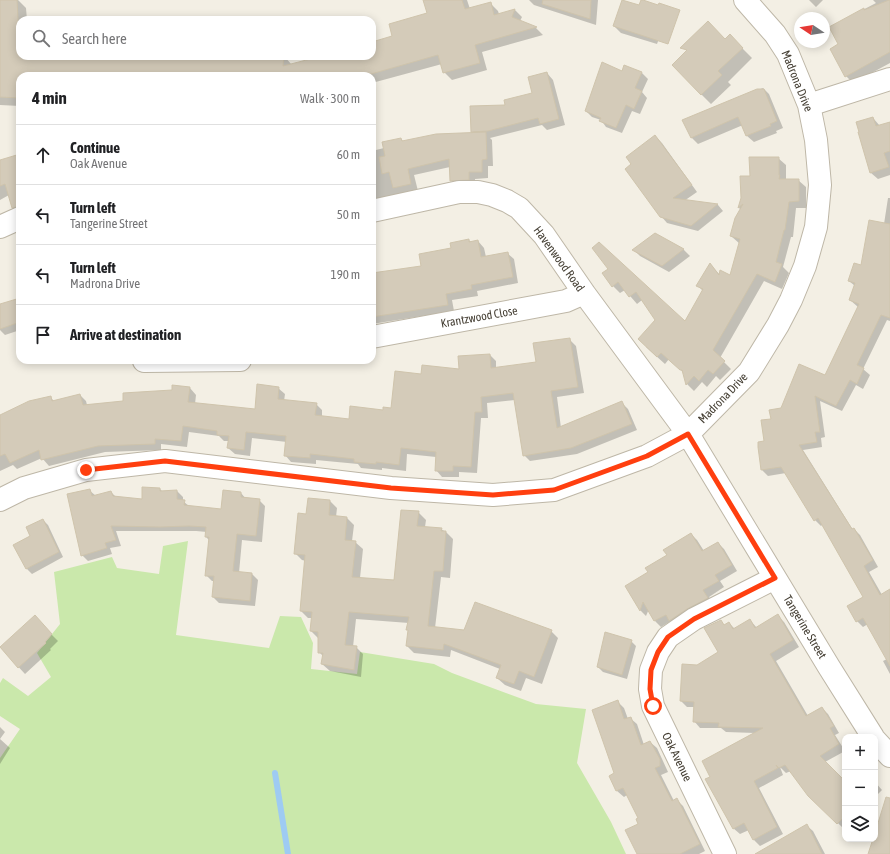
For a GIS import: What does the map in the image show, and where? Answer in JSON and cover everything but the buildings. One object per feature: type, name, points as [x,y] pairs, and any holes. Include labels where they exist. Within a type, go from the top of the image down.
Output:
[{"type":"street","name":"Madrona Drive","points":[[0,500],[24,488],[86,470],[165,461],[399,489],[493,495],[554,490],[647,456],[688,434],[749,372],[778,325],[791,300],[805,266],[816,227],[820,185],[816,140],[809,105],[788,54],[775,34],[745,0]]},
{"type":"street","points":[[809,105],[890,79]]},
{"type":"street","name":"Havenwood Road","points":[[376,210],[459,192],[478,192],[492,195],[519,208],[544,235],[584,293],[688,434]]},
{"type":"street","points":[[0,227],[16,220]]},
{"type":"street","name":"Krantzwood Close","points":[[376,336],[566,302],[584,293]]},
{"type":"street","name":"Tangerine Street","points":[[688,434],[871,734]]},
{"type":"street","name":"Oak Avenue","points":[[725,854],[653,706],[650,689],[651,670],[658,652],[668,637],[694,619],[775,578]]},
{"type":"street","points":[[878,743],[890,756]]},
{"type":"green space","points":[[188,541],[176,635],[269,648],[280,616],[301,617],[313,643],[311,669],[357,674],[360,652],[434,664],[452,673],[536,704],[586,709],[577,763],[611,822],[626,854],[0,854],[0,758],[20,729],[0,716],[0,683],[3,678],[28,696],[51,677],[37,653],[60,624],[54,572],[112,557],[117,568],[159,574],[163,546]]},
{"type":"waterway","points":[[275,773],[288,854]]},
{"type":"route","points":[[86,470],[165,461],[391,488],[493,495],[554,490],[647,456],[688,434],[775,578],[694,619],[668,637],[658,652],[651,670],[650,689],[653,706]]}]
